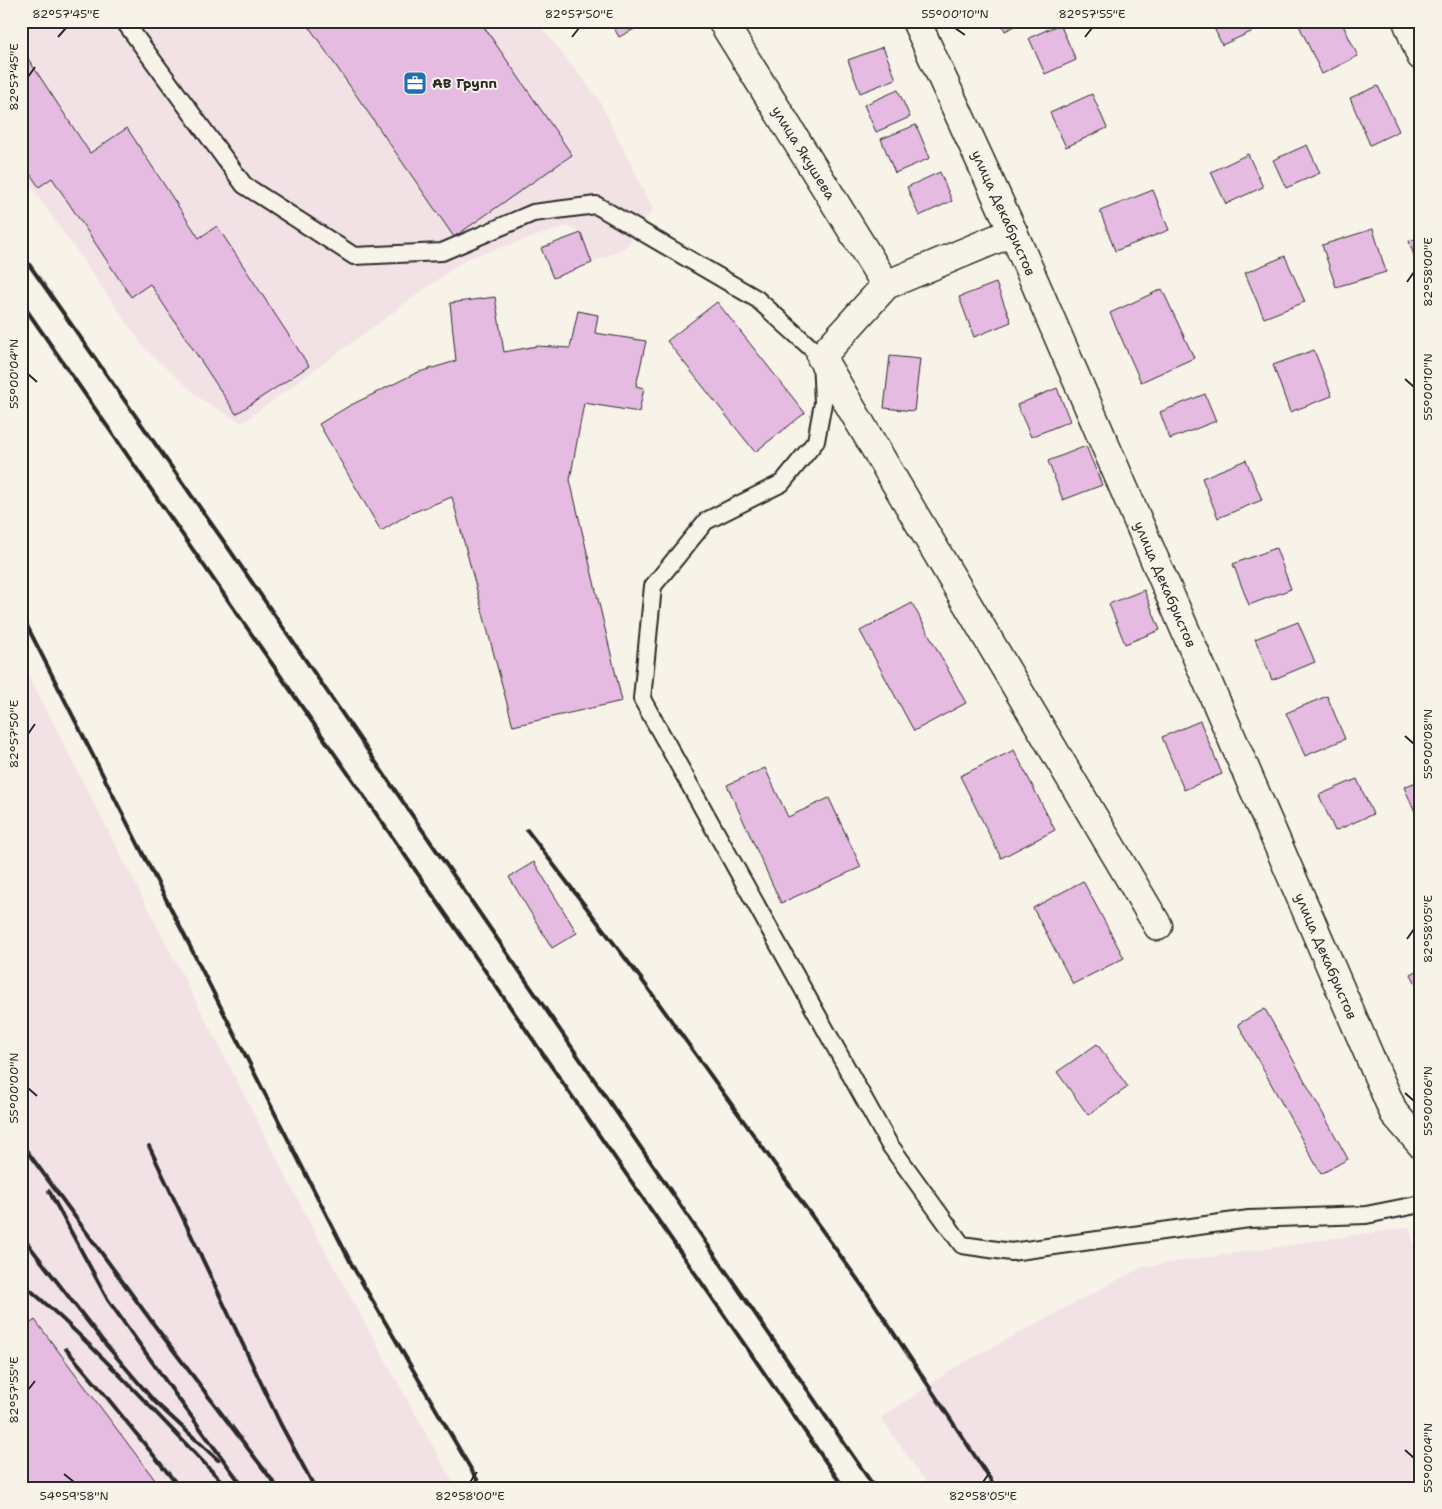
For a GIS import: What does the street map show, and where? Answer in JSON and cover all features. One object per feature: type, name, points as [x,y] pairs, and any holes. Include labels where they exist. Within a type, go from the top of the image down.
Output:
[{"type":"street","name":"улица Якушева","points":[[722,21],[886,285]]},
{"type":"street","name":"улица Декабристов","points":[[916,21],[1013,232],[1394,1114],[1421,1144]]},
{"type":"street","points":[[1407,21],[1421,56]]},
{"type":"street","points":[[1013,232],[886,285],[821,357],[1158,926]]},
{"type":"lane","points":[[124,21],[244,186],[354,256],[442,252],[534,213],[596,205],[758,299],[821,357],[823,404],[816,441],[782,483],[706,521],[653,586],[642,699],[889,1144],[962,1245],[1011,1252],[1249,1219],[1366,1215],[1421,1204]]},
{"type":"shaded area","points":[[21,21],[536,21],[598,98],[653,209],[625,248],[592,263],[581,233],[567,226],[466,259],[242,423],[202,400],[146,350],[21,172]]},
{"type":"shaded area","points":[[21,661],[312,1227],[456,1488],[21,1488]]},
{"type":"shaded area","points":[[1410,1227],[1421,1285],[1421,1488],[930,1488],[881,1418],[957,1366],[1142,1267]]},
{"type":"building","points":[[305,21],[439,21],[440,23],[443,21],[480,21],[572,155],[454,237]]},
{"type":"building","points":[[610,21],[640,21],[642,25],[619,37]]},
{"type":"building","points":[[1001,21],[1025,21],[1005,31]]},
{"type":"building","points":[[1211,21],[1259,21],[1262,27],[1222,45]]},
{"type":"building","points":[[1297,21],[1341,21],[1358,56],[1322,74]]},
{"type":"building","points":[[1060,24],[1076,60],[1045,74],[1029,38]]},
{"type":"building","points":[[883,47],[896,79],[860,93],[848,60]]},
{"type":"building","points":[[21,48],[90,153],[127,128],[199,238],[217,226],[309,366],[236,414],[150,284],[131,297],[52,178],[39,187],[21,161]]},
{"type":"building","points":[[1378,86],[1399,131],[1370,145],[1350,98]]},
{"type":"building","points":[[898,90],[910,117],[876,132],[864,105]]},
{"type":"building","points":[[1092,94],[1107,128],[1066,147],[1050,113]]},
{"type":"building","points":[[916,125],[930,158],[895,173],[881,139]]},
{"type":"building","points":[[1307,145],[1320,173],[1286,188],[1273,160]]},
{"type":"building","points":[[1248,154],[1263,187],[1226,204],[1211,172]]},
{"type":"building","points":[[940,172],[952,201],[919,216],[907,187]]},
{"type":"building","points":[[1153,190],[1169,230],[1115,251],[1100,211]]},
{"type":"building","points":[[1373,229],[1386,272],[1336,287],[1322,245]]},
{"type":"building","points":[[581,233],[592,263],[553,278],[541,248]]},
{"type":"building","points":[[1421,237],[1421,276],[1409,241]]},
{"type":"building","points":[[1285,256],[1305,302],[1264,318],[1245,273]]},
{"type":"building","points":[[996,283],[1011,322],[974,337],[959,297]]},
{"type":"building","points":[[1162,289],[1194,358],[1141,382],[1110,313]]},
{"type":"building","points":[[495,297],[504,352],[537,346],[570,348],[578,311],[598,315],[595,333],[646,341],[636,386],[644,388],[639,412],[584,403],[570,480],[622,701],[513,726],[452,497],[409,514],[381,531],[319,424],[349,406],[416,373],[456,361],[450,303]]},
{"type":"building","points":[[717,302],[805,413],[755,452],[667,341]]},
{"type":"building","points":[[1314,350],[1332,396],[1290,412],[1273,365]]},
{"type":"building","points":[[890,356],[920,359],[914,411],[884,408]]},
{"type":"building","points":[[1057,388],[1070,421],[1031,437],[1017,405]]},
{"type":"building","points":[[1205,394],[1216,421],[1170,439],[1160,412]]},
{"type":"building","points":[[1086,446],[1102,485],[1063,500],[1048,461]]},
{"type":"building","points":[[1246,460],[1262,500],[1218,518],[1202,478]]},
{"type":"building","points":[[1276,548],[1291,589],[1249,605],[1233,564]]},
{"type":"building","points":[[1144,590],[1160,630],[1125,644],[1109,604]]},
{"type":"building","points":[[912,603],[966,703],[914,731],[860,631]]},
{"type":"building","points":[[1298,622],[1315,662],[1272,680],[1255,639]]},
{"type":"building","points":[[1327,696],[1345,739],[1305,756],[1286,713]]},
{"type":"building","points":[[1200,721],[1222,774],[1184,790],[1162,737]]},
{"type":"building","points":[[1014,750],[1055,830],[1001,858],[960,776]]},
{"type":"building","points":[[765,768],[788,817],[829,798],[861,867],[781,903],[727,785]]},
{"type":"building","points":[[1357,779],[1373,814],[1335,831],[1319,795]]},
{"type":"building","points":[[1421,780],[1421,825],[1404,787]]},
{"type":"building","points":[[534,862],[577,933],[552,948],[509,877]]},
{"type":"building","points":[[1083,881],[1124,958],[1073,984],[1033,908]]},
{"type":"building","points":[[1421,969],[1421,994],[1411,974]]},
{"type":"building","points":[[1265,1009],[1348,1159],[1321,1174],[1238,1024]]},
{"type":"building","points":[[1097,1044],[1128,1087],[1088,1115],[1057,1072]]},
{"type":"building","points":[[35,1320],[161,1488],[27,1488],[21,1480],[21,1330]]},
{"type":"railway","points":[[21,253],[227,546],[875,1488]]},
{"type":"railway","points":[[21,302],[844,1488]]},
{"type":"railway","points":[[21,614],[353,1267],[482,1488]]},
{"type":"railway","points":[[527,830],[642,980],[868,1294],[996,1488]]},
{"type":"railway","points":[[21,1143],[155,1326],[278,1488]]},
{"type":"railway","points":[[149,1146],[280,1423],[315,1488]]},
{"type":"railway","points":[[49,1191],[108,1300],[244,1488]]},
{"type":"railway","points":[[21,1235],[102,1340],[154,1401],[218,1460]]},
{"type":"railway","points":[[21,1282],[101,1356],[228,1488]]},
{"type":"railway","points":[[66,1349],[180,1488]]},
{"type":"place","name":"АВ Групп","points":[[415,83]]}]
